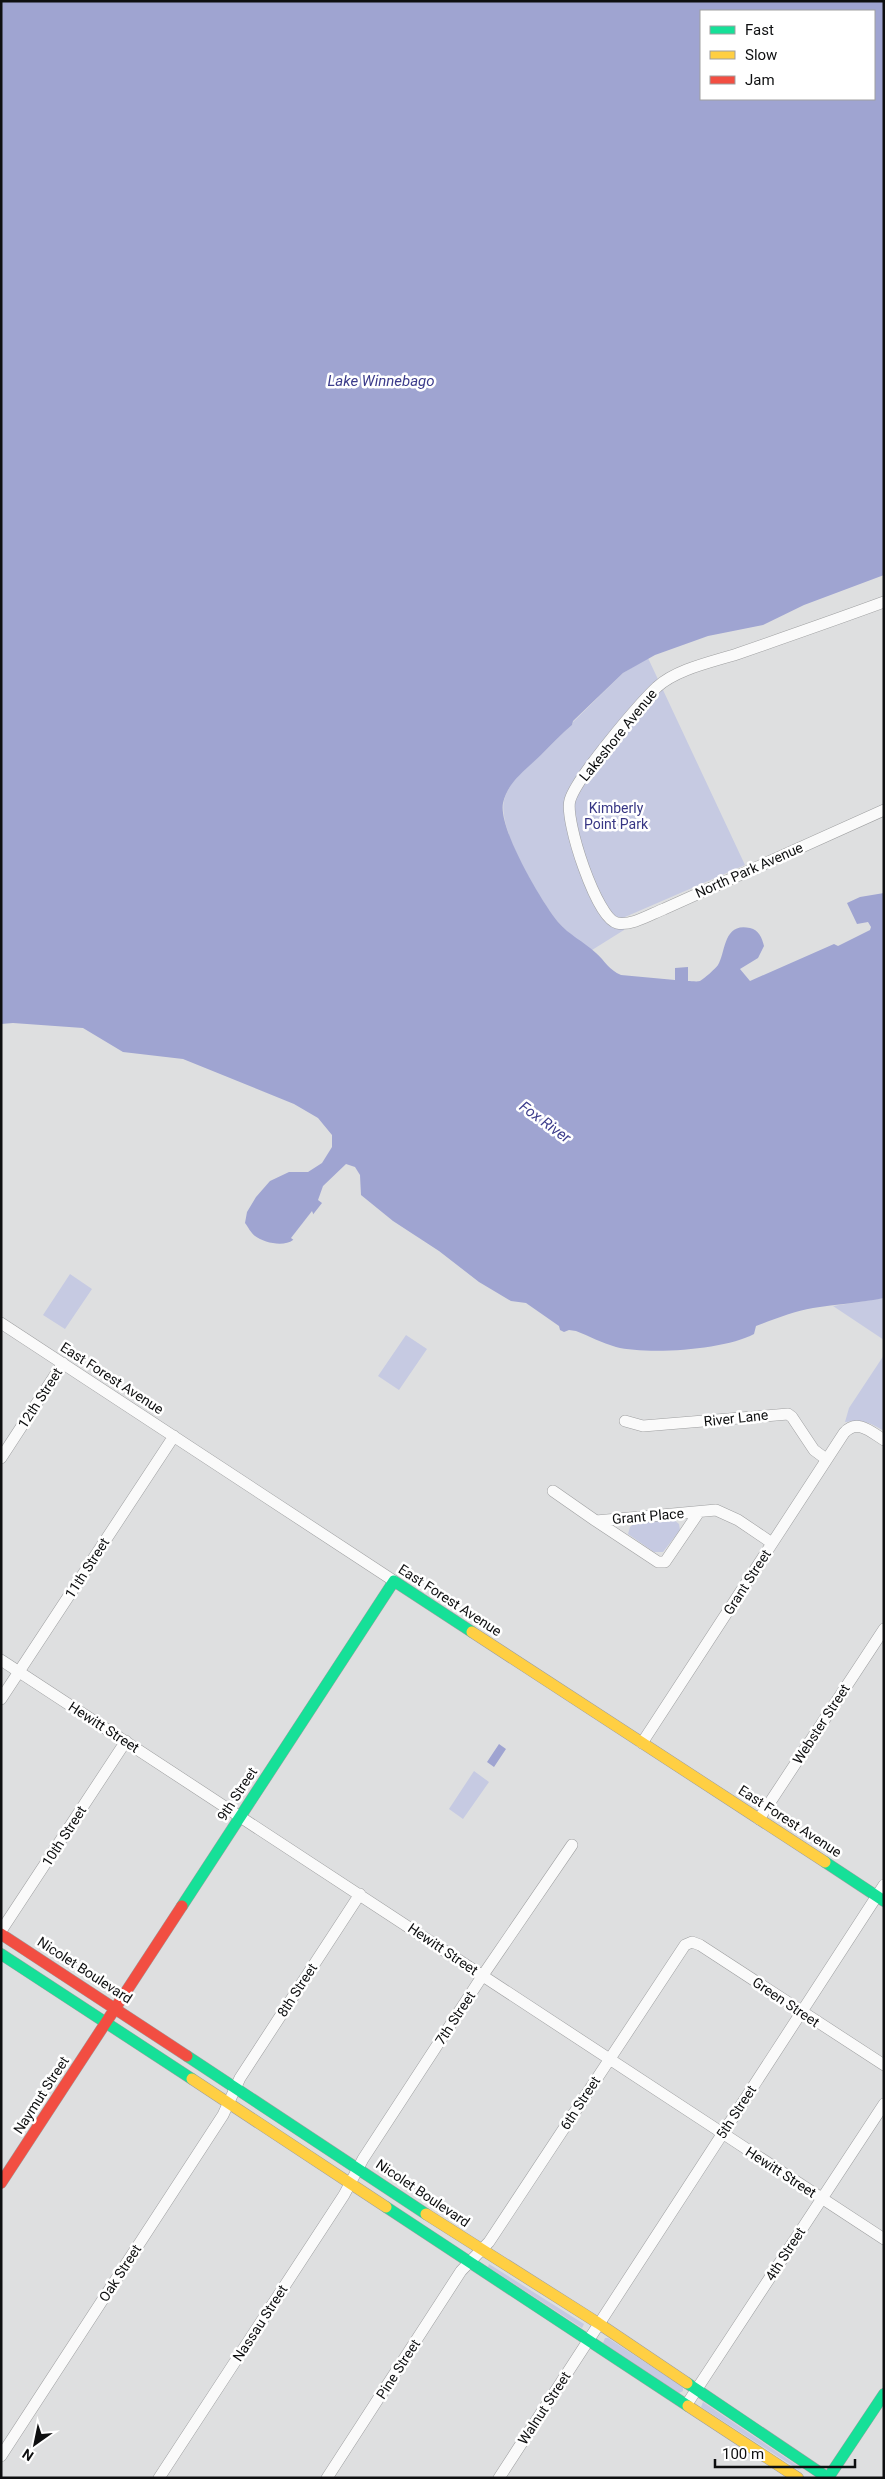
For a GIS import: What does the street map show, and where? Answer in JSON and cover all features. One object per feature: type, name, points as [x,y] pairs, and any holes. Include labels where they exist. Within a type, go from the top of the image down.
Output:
[{"type":"street","name":"Lakeshore Avenue","points":[[614,922],[608,917],[598,902],[575,842],[569,821],[570,801],[584,775],[646,697],[661,684],[680,674],[884,602]]},
{"type":"street","name":"North Park Avenue","points":[[614,922],[625,923],[656,912],[884,810]]},
{"type":"street","name":"East Forest Avenue","points":[[1,1323],[880,1898]]},
{"type":"street","name":"12th Street","points":[[1,1458],[63,1363]]},
{"type":"street","name":"River Lane","points":[[625,1421],[643,1426],[788,1414],[814,1450],[826,1459]]},
{"type":"street","name":"Grant Street","points":[[642,1743],[847,1429],[862,1426],[884,1440]]},
{"type":"street","name":"11th Street","points":[[1,1700],[174,1436]]},
{"type":"street","name":"Grant Place","points":[[553,1491],[658,1562],[665,1562],[699,1512]]},
{"type":"street","name":"Grant Place","points":[[596,1521],[716,1510],[729,1514],[772,1543]]},
{"type":"street","name":"9th Street","points":[[106,2023],[394,1581]]},
{"type":"street","name":"Webster Street","points":[[759,1819],[884,1629]]},
{"type":"street","name":"Hewitt Street","points":[[1,1660],[884,2239]]},
{"type":"street","name":"10th Street","points":[[1,1932],[126,1741]]},
{"type":"street","name":"7th Street","points":[[358,2168],[483,1975],[572,1845]]},
{"type":"street","name":"5th Street","points":[[588,2338],[801,2012],[880,1898],[884,1885]]},
{"type":"street","name":"8th Street","points":[[235,2087],[360,1894]]},
{"type":"street","name":"Nicolet Boulevard","points":[[1,1932],[482,2251],[598,2323],[828,2478]]},
{"type":"street","name":"Green Street","points":[[688,1943],[700,1945],[884,2065]]},
{"type":"street","name":"6th Street","points":[[471,2262],[482,2251],[681,1948],[688,1943]]},
{"type":"street","points":[[1,1954],[588,2338],[798,2478]]},
{"type":"street","name":"Naymut Street","points":[[1,2183],[106,2023]]},
{"type":"street","name":"Oak Street","points":[[1,2456],[217,2123],[235,2087]]},
{"type":"street","name":"4th Street","points":[[687,2404],[884,2104]]},
{"type":"street","name":"Nassau Street","points":[[159,2478],[358,2168]]},
{"type":"street","name":"Pine Street","points":[[327,2478],[461,2271],[471,2262]]},
{"type":"street","name":"Walnut Street","points":[[499,2478],[588,2338]]},
{"type":"street","points":[[828,2478],[884,2394]]},
{"type":"green space","name":"Kimberly Point Park","points":[[648,658],[745,865],[625,917],[624,930],[592,950],[573,937],[557,921],[530,879],[520,861],[506,825],[503,809],[505,797],[520,774],[623,673]]},
{"type":"green space","points":[[70,1274],[92,1289],[65,1329],[43,1315]]},
{"type":"green space","points":[[884,1298],[884,1340],[833,1306]]},
{"type":"green space","points":[[406,1335],[427,1349],[399,1390],[378,1376]]},
{"type":"green space","points":[[884,1355],[884,1431],[865,1422],[845,1422],[849,1408]]},
{"type":"green space","points":[[673,1519],[679,1524],[680,1530],[663,1552],[654,1552],[628,1534],[630,1527],[636,1522]]},
{"type":"green space","points":[[474,1771],[489,1782],[463,1819],[449,1809]]},
{"type":"green space","points":[[489,2264],[584,2324],[582,2328],[488,2267]]},
{"type":"green space","points":[[605,2338],[608,2338],[683,2387],[683,2391],[679,2393],[603,2343]]},
{"type":"green space","points":[[703,2402],[801,2468],[799,2470],[701,2407]]},
{"type":"water","name":"Lake Winnebago","points":[[1,1],[884,1],[884,575],[804,605],[763,625],[708,636],[655,655],[623,673],[519,776],[505,795],[503,814],[507,829],[522,864],[558,922],[599,956],[613,971],[621,975],[675,980],[675,968],[688,967],[688,981],[700,981],[718,965],[730,934],[735,929],[741,927],[750,928],[758,932],[764,946],[758,958],[740,969],[750,981],[834,944],[838,946],[870,930],[871,927],[868,922],[857,924],[847,903],[860,897],[884,893],[884,1298],[822,1307],[784,1315],[756,1326],[754,1334],[725,1344],[666,1351],[647,1351],[616,1347],[576,1331],[569,1330],[564,1332],[560,1330],[559,1326],[526,1303],[511,1301],[479,1282],[439,1251],[393,1221],[361,1195],[360,1175],[355,1167],[346,1164],[323,1186],[318,1200],[322,1203],[293,1240],[279,1244],[269,1242],[255,1236],[251,1232],[245,1223],[247,1212],[256,1197],[270,1181],[289,1172],[308,1172],[322,1163],[332,1147],[332,1135],[318,1118],[294,1104],[183,1059],[123,1052],[83,1028],[13,1023],[1,1024]]},
{"type":"water","points":[[499,1744],[506,1749],[494,1767],[487,1762]]},
{"type":"pier","points":[[312,1211],[314,1216],[295,1241],[291,1238]]},
{"type":"traffic: fast","points":[[182,1906],[394,1581],[472,1632]]},
{"type":"traffic: fast","points":[[825,1862],[884,1901]]},
{"type":"traffic: fast","points":[[1,1954],[192,2079]]},
{"type":"traffic: fast","points":[[187,2056],[426,2214]]},
{"type":"traffic: fast","points":[[386,2207],[688,2406]]},
{"type":"traffic: fast","points":[[687,2383],[828,2478]]},
{"type":"traffic: fast","points":[[828,2478],[884,2394]]},
{"type":"traffic: slow","points":[[472,1632],[825,1862]]},
{"type":"traffic: slow","points":[[192,2079],[386,2207]]},
{"type":"traffic: slow","points":[[426,2214],[598,2323],[687,2383]]},
{"type":"traffic: slow","points":[[688,2406],[798,2478]]},
{"type":"traffic: jam","points":[[1,2183],[182,1906]]},
{"type":"traffic: jam","points":[[1,1934],[187,2056]]},
{"type":"water label","name":"Fox River","points":[[545,1122]]}]
